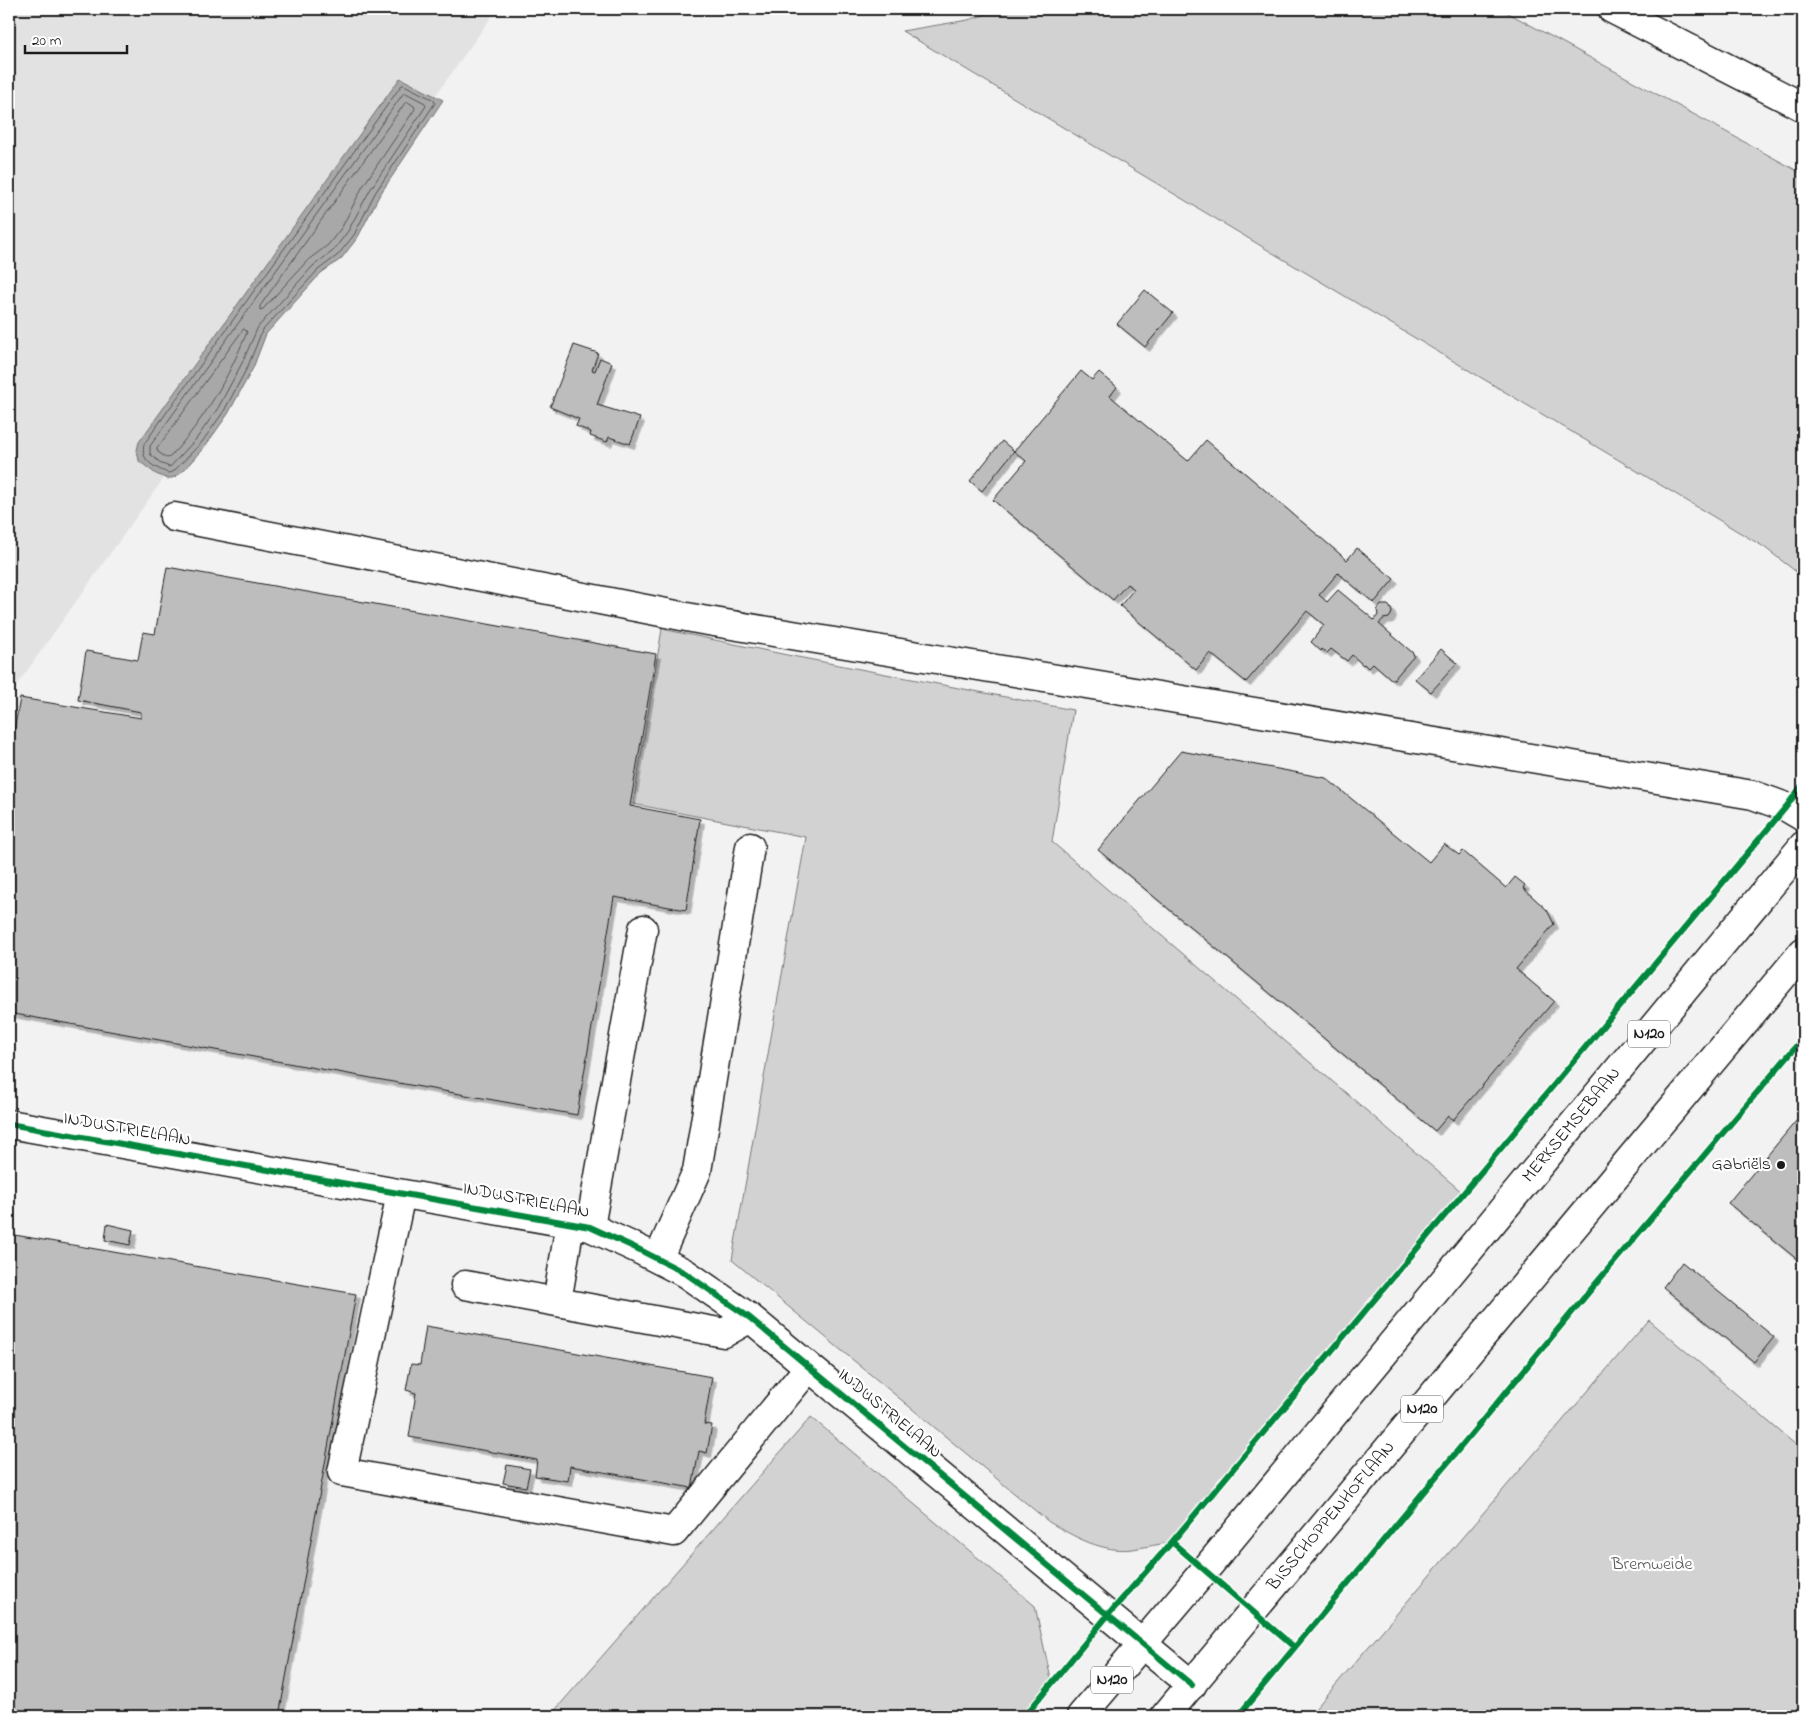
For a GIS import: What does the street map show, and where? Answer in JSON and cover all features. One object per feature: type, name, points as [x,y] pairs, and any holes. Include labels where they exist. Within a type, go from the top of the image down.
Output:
[{"type":"main road","points":[[1612,9],[1803,107]]},
{"type":"main road","points":[[174,517],[702,620],[1753,795],[1786,807],[1803,817]]},
{"type":"main road","name":"MERKSEMSEBAAN","points":[[1142,1644],[1803,846]]},
{"type":"main road","points":[[658,1259],[697,1171],[750,847]]},
{"type":"main road","points":[[557,1302],[580,1226],[643,929]]},
{"type":"main road","name":"BISSCHOPPENHOFLAAN","points":[[1165,1716],[1803,952]]},
{"type":"main road","name":"INDUSTRIELAAN","points":[[9,1124],[580,1226],[658,1259],[685,1274],[750,1318],[1192,1685]]},
{"type":"main road","points":[[401,1194],[342,1472],[674,1532],[809,1367]]},
{"type":"main road","points":[[465,1285],[724,1333],[750,1318]]},
{"type":"main road","name":"N120","points":[[1081,1716],[1142,1644]]},
{"type":"shaded area","points":[[9,9],[497,9],[9,696]]},
{"type":"green space","points":[[1003,9],[1501,9],[1803,174],[1803,577],[1764,547],[902,31],[968,20]]},
{"type":"green space","points":[[662,629],[1073,710],[1052,842],[1463,1193],[1172,1542],[1133,1549],[1110,1549],[1089,1543],[1049,1522],[732,1260],[806,837],[633,804]]},
{"type":"green space","name":"Bremweide","points":[[1649,1320],[1803,1451],[1803,1716],[1309,1716]]},
{"type":"green space","points":[[811,1417],[1035,1606],[1052,1684],[1022,1716],[550,1716]]},
{"type":"water","points":[[400,78],[443,100],[379,196],[358,237],[341,259],[321,273],[266,334],[253,368],[228,414],[206,445],[184,470],[175,477],[168,479],[156,474],[139,461],[137,450],[139,442]]},
{"type":"building","points":[[1145,290],[1173,313],[1145,347],[1117,324]]},
{"type":"building","points":[[574,345],[598,353],[592,370],[595,371],[600,358],[612,363],[597,405],[640,418],[630,444],[609,437],[607,442],[590,436],[591,432],[576,426],[579,419],[550,407]]},
{"type":"building","points":[[1081,371],[1092,380],[1099,372],[1117,387],[1110,396],[1188,461],[1206,440],[1347,560],[1357,548],[1394,579],[1374,603],[1338,573],[1319,595],[1327,602],[1338,590],[1374,620],[1378,615],[1377,610],[1381,605],[1388,605],[1390,607],[1391,615],[1389,618],[1383,619],[1379,624],[1413,653],[1414,656],[1394,679],[1391,679],[1373,663],[1368,668],[1352,655],[1347,661],[1331,649],[1327,653],[1322,649],[1321,651],[1311,642],[1324,625],[1307,611],[1246,682],[1210,653],[1196,670],[1120,606],[1134,589],[1127,584],[1113,600],[993,500],[1026,461],[1014,451]]},
{"type":"building","points":[[1002,441],[1014,451],[982,491],[970,481]]},
{"type":"building","points":[[167,567],[656,654],[630,806],[700,819],[686,910],[614,897],[577,1115],[9,1013],[9,759],[20,698],[141,718],[141,712],[78,700],[86,651],[138,660],[143,632],[155,634]]},
{"type":"building","points":[[1441,649],[1457,663],[1431,692],[1415,679]]},
{"type":"building","points":[[1181,751],[1326,778],[1429,862],[1444,844],[1459,855],[1463,851],[1506,888],[1515,877],[1525,885],[1523,888],[1547,910],[1554,924],[1516,969],[1554,1001],[1453,1120],[1448,1116],[1435,1131],[1098,850]]},
{"type":"building","name":"Gabriëls","points":[[1796,1121],[1803,1127],[1803,1256],[1799,1261],[1728,1203]]},
{"type":"building","points":[[107,1224],[133,1230],[130,1245],[105,1240]]},
{"type":"building","points":[[9,1234],[356,1294],[279,1716],[9,1716]]},
{"type":"building","points":[[1682,1262],[1774,1337],[1754,1362],[1663,1287]]},
{"type":"building","points":[[426,1326],[712,1377],[704,1424],[712,1425],[707,1453],[699,1451],[692,1488],[570,1466],[568,1481],[535,1476],[537,1460],[409,1437],[416,1393],[406,1390],[411,1364],[420,1365]]},
{"type":"building","points":[[1803,1340],[1803,1357],[1795,1350]]},
{"type":"building","points":[[507,1465],[530,1469],[526,1487],[503,1483]]},
{"type":"cycle path","points":[[1025,1716],[1786,807],[1803,784]]},
{"type":"cycle path","points":[[1238,1716],[1588,1293],[1803,1038]]},
{"type":"cycle path","points":[[9,1124],[590,1227],[638,1249],[685,1273],[750,1318],[1192,1685]]},
{"type":"cycle path","points":[[1172,1542],[1294,1647]]},
{"type":"place","name":"Gabriëls","points":[[1781,1165]]}]
